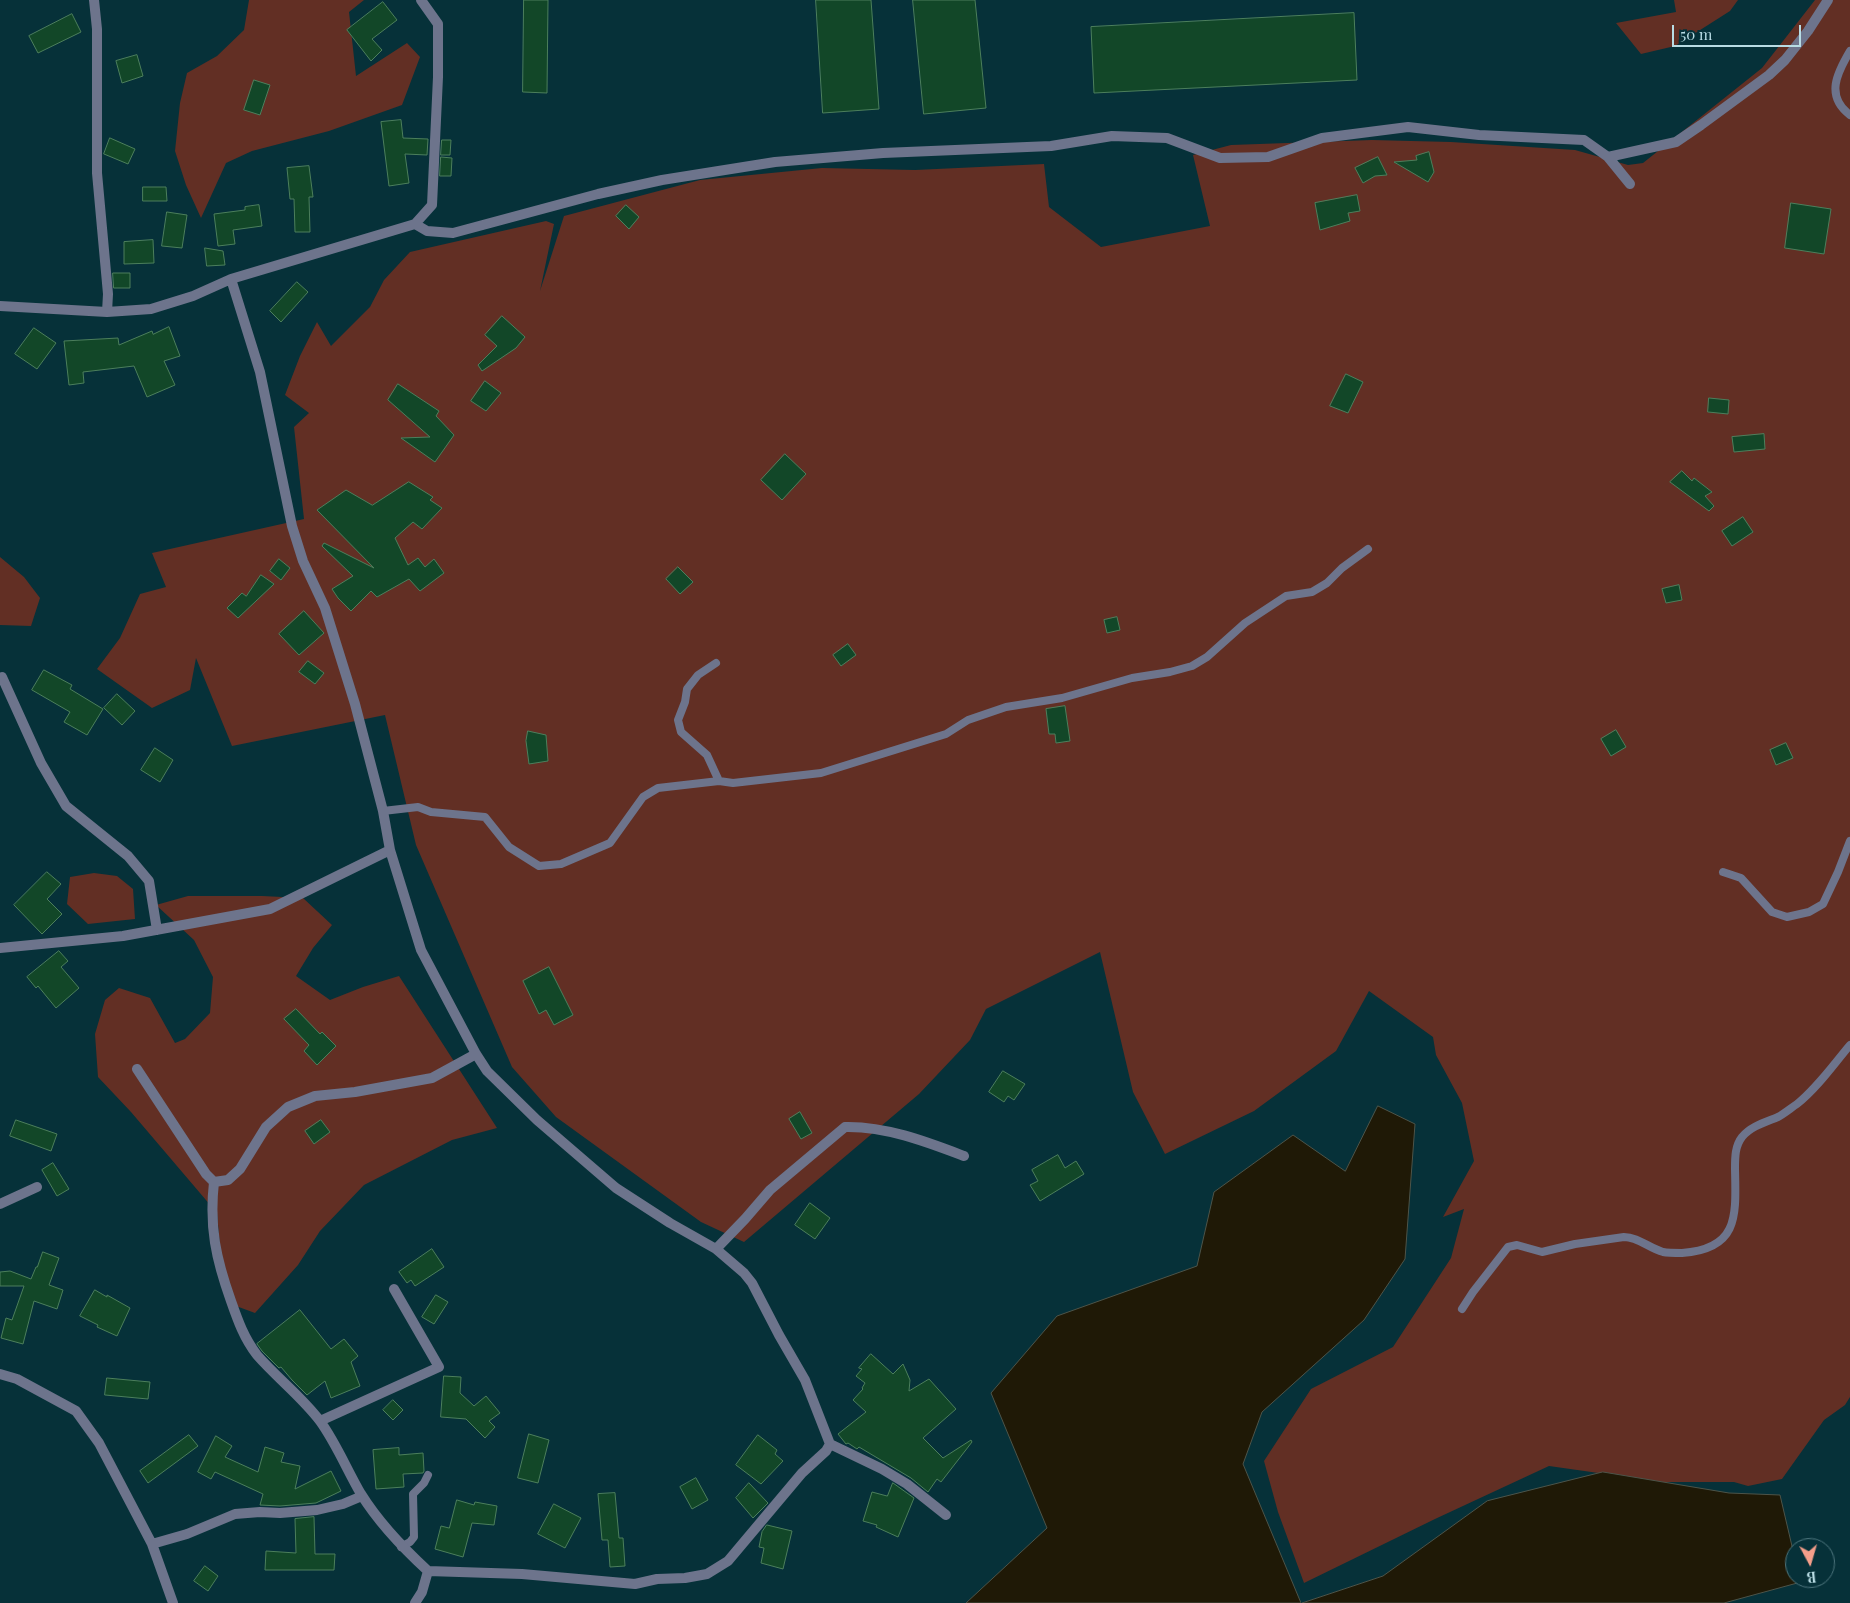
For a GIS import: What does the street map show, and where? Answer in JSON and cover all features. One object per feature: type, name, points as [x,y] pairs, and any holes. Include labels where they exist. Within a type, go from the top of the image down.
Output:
[{"type":"street","points":[[94,0],[97,29],[97,173],[108,294],[107,312]]},
{"type":"street","points":[[0,306],[107,312],[151,309],[193,296],[231,279],[415,224],[432,205],[438,77],[438,24],[420,0]]},
{"type":"street","points":[[1608,157],[1676,142],[1701,125],[1769,75],[1785,60],[1808,31],[1828,0]]},
{"type":"street","points":[[415,224],[427,231],[453,233],[598,194],[671,178],[775,162],[883,153],[1051,146],[1112,136],[1167,138],[1220,158],[1268,157],[1322,138],[1408,127],[1479,135],[1584,140],[1608,157],[1630,184]]},
{"type":"street","points":[[231,279],[260,372],[292,526],[303,561],[325,608],[355,704],[383,811],[390,850],[421,950],[476,1054],[487,1071],[536,1120],[616,1188],[670,1223],[716,1249],[744,1273],[752,1283],[805,1380],[830,1444],[882,1469],[907,1484],[946,1515]]},
{"type":"street","points":[[2,677],[41,763],[66,806],[128,856],[149,881],[157,930]]},
{"type":"street","points":[[0,948],[124,936],[270,909],[390,850]]},
{"type":"street","points":[[214,1182],[228,1180],[240,1169],[266,1127],[288,1108],[315,1096],[355,1092],[432,1078],[476,1054]]},
{"type":"street","points":[[136,1069],[206,1174],[214,1182]]},
{"type":"street","points":[[716,1249],[770,1190],[845,1127],[893,1133],[930,1143],[964,1156]]},
{"type":"street","points":[[214,1182],[211,1207],[213,1232],[220,1269],[243,1335],[258,1355],[320,1421],[362,1496],[401,1547],[428,1571],[522,1574],[635,1584],[657,1579],[685,1578],[707,1574],[728,1561],[802,1473],[826,1451],[830,1444]]},
{"type":"street","points":[[0,1204],[37,1187]]},
{"type":"street","points":[[320,1421],[439,1367],[394,1289]]},
{"type":"street","points":[[0,1374],[17,1379],[76,1411],[99,1443],[152,1544],[173,1603]]},
{"type":"street","points":[[152,1544],[186,1534],[235,1514],[317,1510],[343,1504],[362,1496]]},
{"type":"street","points":[[415,1603],[422,1592],[428,1571]]},
{"type":"lane","points":[[1850,50],[1838,70],[1834,89],[1842,108],[1850,115]]},
{"type":"lane","points":[[383,811],[418,807],[431,812],[485,817],[509,847],[539,866],[561,864],[610,843],[643,797],[658,788],[719,781],[733,783],[821,773],[946,734],[968,720],[1006,707],[1062,698],[1132,678],[1170,672],[1192,666],[1207,657],[1244,623],[1258,613],[1286,596],[1312,592],[1327,583],[1342,568],[1368,549]]},
{"type":"lane","points":[[716,663],[698,675],[687,689],[685,702],[678,720],[681,732],[707,755],[719,781]]},
{"type":"lane","points":[[1723,872],[1741,878],[1766,907],[1778,915],[1788,917],[1809,912],[1823,904],[1850,841]]},
{"type":"lane","points":[[1462,1309],[1508,1247],[1517,1245],[1542,1252],[1574,1244],[1624,1237],[1632,1237],[1664,1252],[1681,1253],[1702,1250],[1716,1245],[1725,1237],[1736,1209],[1735,1159],[1737,1145],[1740,1140],[1749,1129],[1781,1116],[1797,1104],[1816,1087],[1850,1044]]},
{"type":"lane","points":[[401,1547],[410,1542],[414,1537],[413,1494],[424,1483],[428,1475]]},
{"type":"shaded area","points":[[249,0],[364,0],[349,12],[356,76],[407,43],[420,57],[402,105],[329,131],[252,151],[226,163],[201,218],[186,185],[175,151],[180,103],[187,73],[217,56],[244,30]]},
{"type":"shaded area","points":[[1674,0],[1738,0],[1730,11],[1675,46],[1641,54],[1616,23],[1676,12]]},
{"type":"shaded area","points":[[1815,0],[1850,0],[1850,1397],[1845,1405],[1824,1420],[1782,1479],[1748,1486],[1734,1482],[1662,1482],[1549,1466],[1304,1583],[1278,1512],[1264,1461],[1311,1389],[1393,1347],[1451,1258],[1464,1209],[1443,1217],[1474,1161],[1462,1103],[1436,1055],[1433,1037],[1369,991],[1336,1051],[1254,1111],[1165,1154],[1133,1092],[1100,952],[986,1009],[970,1040],[919,1094],[744,1242],[701,1222],[556,1117],[512,1067],[416,845],[385,715],[232,746],[196,658],[190,690],[152,708],[97,669],[120,638],[140,594],[166,587],[152,553],[304,519],[294,427],[309,413],[285,395],[300,356],[317,322],[331,346],[370,307],[384,280],[410,252],[546,221],[554,224],[540,291],[564,216],[700,180],[822,168],[915,170],[1044,164],[1049,207],[1101,247],[1210,226],[1193,155],[1231,145],[1372,140],[1451,142],[1575,150],[1628,165],[1643,163],[1762,68]]},
{"type":"shaded area","points":[[0,557],[24,577],[40,598],[31,626],[0,625]]},
{"type":"shaded area","points":[[94,873],[117,876],[133,889],[135,919],[88,924],[67,904],[70,877]]},
{"type":"shaded area","points":[[188,896],[303,898],[332,925],[313,948],[296,976],[330,1000],[399,976],[497,1128],[452,1140],[364,1185],[320,1231],[298,1265],[255,1313],[236,1306],[222,1268],[217,1213],[131,1112],[98,1077],[95,1034],[105,1000],[119,988],[150,998],[175,1043],[185,1039],[210,1013],[213,977],[194,940],[156,905]]},
{"type":"shaded area","points":[[1378,1106],[1415,1124],[1405,1259],[1364,1320],[1262,1412],[1243,1464],[1301,1603],[966,1603],[1047,1528],[991,1393],[1057,1316],[1197,1266],[1214,1192],[1293,1135],[1345,1171]]},
{"type":"shaded area","points":[[1603,1472],[1729,1493],[1780,1495],[1790,1538],[1785,1538],[1785,1586],[1724,1603],[1302,1603],[1383,1576],[1487,1501]]},
{"type":"building","points":[[524,0],[548,0],[547,93],[523,92]]},
{"type":"building","points":[[816,0],[871,0],[879,109],[823,113]]},
{"type":"building","points":[[913,0],[975,0],[986,108],[924,114]]},
{"type":"building","points":[[383,2],[397,20],[372,39],[382,50],[371,61],[347,30]]},
{"type":"building","points":[[1354,13],[1357,80],[1094,93],[1091,27]]},
{"type":"building","points":[[72,14],[81,32],[38,53],[29,36]]},
{"type":"building","points":[[137,55],[143,76],[122,83],[116,61]]},
{"type":"building","points":[[254,80],[270,85],[260,115],[244,110]]},
{"type":"building","points":[[401,120],[403,138],[428,139],[427,155],[405,154],[409,183],[389,186],[381,122]]},
{"type":"building","points":[[110,138],[135,149],[128,164],[104,154]]},
{"type":"building","points":[[442,140],[451,140],[450,155],[441,155]]},
{"type":"building","points":[[1429,152],[1434,172],[1428,182],[1394,162],[1417,160],[1416,156]]},
{"type":"building","points":[[441,157],[452,158],[451,176],[440,176]]},
{"type":"building","points":[[1378,157],[1387,175],[1375,176],[1363,183],[1355,168]]},
{"type":"building","points":[[309,166],[313,197],[309,197],[310,232],[295,232],[294,199],[290,199],[287,168]]},
{"type":"building","points":[[143,187],[166,187],[167,201],[143,201]]},
{"type":"building","points":[[1357,195],[1360,211],[1348,213],[1350,221],[1320,230],[1315,203]]},
{"type":"building","points":[[1791,203],[1831,209],[1824,254],[1785,248]]},
{"type":"building","points":[[259,205],[262,226],[233,230],[235,244],[218,246],[214,214],[245,210],[245,207]]},
{"type":"building","points":[[626,205],[639,217],[629,229],[616,216]]},
{"type":"building","points":[[167,212],[187,215],[182,248],[162,246]]},
{"type":"building","points":[[153,240],[154,263],[124,264],[124,242]]},
{"type":"building","points":[[205,248],[223,251],[225,265],[207,266]]},
{"type":"building","points":[[113,273],[130,273],[130,288],[114,288]]},
{"type":"building","points":[[297,282],[308,292],[281,322],[270,311]]},
{"type":"building","points":[[502,316],[525,337],[516,348],[482,371],[478,365],[497,346],[485,335]]},
{"type":"building","points":[[169,327],[180,356],[164,361],[175,385],[147,397],[134,366],[83,372],[84,383],[69,385],[64,341],[118,338],[119,345],[152,331],[153,334]]},
{"type":"building","points":[[34,328],[56,343],[37,369],[15,354]]},
{"type":"building","points":[[1346,374],[1363,382],[1348,413],[1330,406]]},
{"type":"building","points":[[485,381],[501,393],[486,411],[471,401]]},
{"type":"building","points":[[398,384],[439,411],[436,416],[454,435],[435,462],[401,438],[430,437],[388,400]]},
{"type":"building","points":[[1709,398],[1729,400],[1728,414],[1708,412]]},
{"type":"building","points":[[1764,434],[1765,449],[1734,452],[1732,437]]},
{"type":"building","points":[[785,454],[806,474],[782,500],[761,480]]},
{"type":"building","points":[[1682,471],[1692,481],[1694,478],[1712,492],[1705,496],[1714,506],[1709,511],[1670,482]]},
{"type":"building","points":[[409,482],[433,497],[430,500],[442,508],[422,529],[413,522],[395,538],[408,565],[418,558],[425,567],[434,559],[444,573],[420,591],[409,579],[377,597],[371,591],[351,611],[332,589],[353,576],[322,546],[324,543],[374,568],[317,510],[346,490],[372,505]]},
{"type":"building","points":[[1743,517],[1753,532],[1732,546],[1722,531]]},
{"type":"building","points":[[279,559],[290,568],[281,580],[270,571]]},
{"type":"building","points":[[678,567],[693,582],[680,594],[666,579]]},
{"type":"building","points":[[261,575],[274,584],[238,618],[227,608],[242,593],[246,596]]},
{"type":"building","points":[[1679,585],[1682,600],[1666,603],[1662,589]]},
{"type":"building","points":[[304,611],[324,633],[299,655],[279,634]]},
{"type":"building","points":[[1117,617],[1120,630],[1107,633],[1104,620]]},
{"type":"building","points":[[848,644],[856,655],[841,666],[833,655]]},
{"type":"building","points":[[308,661],[324,673],[315,684],[299,672]]},
{"type":"building","points":[[44,670],[72,685],[70,689],[103,709],[87,735],[64,722],[70,712],[32,690]]},
{"type":"building","points":[[117,694],[135,711],[122,725],[104,708]]},
{"type":"building","points":[[1065,706],[1070,741],[1056,743],[1055,734],[1049,734],[1046,709]]},
{"type":"building","points":[[1616,730],[1626,747],[1611,756],[1601,739]]},
{"type":"building","points":[[528,731],[546,735],[548,761],[529,764],[526,741]]},
{"type":"building","points":[[1786,743],[1793,758],[1776,765],[1770,750]]},
{"type":"building","points":[[155,748],[173,760],[160,782],[141,770]]},
{"type":"building","points":[[47,872],[61,884],[47,899],[62,914],[42,934],[14,905]]},
{"type":"building","points":[[59,951],[68,961],[61,967],[79,988],[56,1008],[38,986],[36,988],[27,977]]},
{"type":"building","points":[[549,967],[573,1015],[554,1025],[546,1010],[539,1014],[523,981]]},
{"type":"building","points":[[296,1009],[320,1034],[322,1032],[336,1046],[317,1065],[304,1051],[309,1045],[284,1019]]},
{"type":"building","points":[[1003,1071],[1025,1084],[1014,1100],[1008,1096],[1004,1102],[989,1092]]},
{"type":"building","points":[[800,1112],[812,1133],[801,1139],[789,1119]]},
{"type":"building","points":[[16,1120],[57,1134],[51,1151],[10,1136]]},
{"type":"building","points":[[321,1120],[330,1132],[314,1144],[305,1131]]},
{"type":"building","points":[[1058,1155],[1065,1168],[1076,1161],[1084,1174],[1040,1201],[1030,1185],[1038,1181],[1032,1170]]},
{"type":"building","points":[[53,1163],[69,1189],[57,1196],[42,1170]]},
{"type":"building","points":[[810,1203],[830,1218],[815,1239],[795,1225]]},
{"type":"building","points":[[432,1249],[444,1267],[415,1286],[411,1280],[407,1283],[399,1272]]},
{"type":"building","points":[[43,1252],[59,1258],[49,1285],[63,1290],[57,1309],[34,1301],[23,1344],[1,1338],[6,1318],[12,1320],[24,1286],[0,1286],[0,1272],[10,1271],[31,1279]]},
{"type":"building","points":[[95,1290],[130,1308],[117,1336],[97,1327],[98,1325],[80,1316]]},
{"type":"building","points":[[436,1295],[448,1302],[434,1324],[422,1317]]},
{"type":"building","points":[[300,1310],[331,1349],[344,1339],[358,1356],[351,1362],[360,1386],[331,1398],[325,1381],[307,1395],[281,1367],[279,1368],[262,1351],[257,1344]]},
{"type":"building","points":[[871,1354],[893,1374],[903,1364],[910,1380],[909,1391],[929,1379],[956,1409],[923,1438],[943,1458],[971,1440],[972,1442],[941,1482],[937,1479],[928,1492],[911,1478],[859,1447],[857,1449],[848,1443],[846,1444],[838,1434],[866,1412],[853,1400],[863,1389],[865,1383],[856,1376],[862,1369],[859,1368]]},
{"type":"building","points":[[444,1376],[461,1377],[460,1393],[474,1406],[486,1396],[500,1413],[489,1421],[495,1427],[485,1438],[466,1419],[441,1417]]},
{"type":"building","points":[[107,1378],[150,1382],[148,1399],[105,1395]]},
{"type":"building","points":[[393,1400],[403,1410],[393,1420],[383,1410]]},
{"type":"building","points":[[529,1434],[549,1440],[538,1483],[518,1478]]},
{"type":"building","points":[[189,1435],[198,1446],[148,1483],[140,1471]]},
{"type":"building","points":[[758,1435],[777,1450],[775,1454],[783,1461],[761,1484],[736,1465]]},
{"type":"building","points":[[216,1436],[232,1446],[225,1457],[258,1472],[265,1447],[284,1453],[281,1462],[300,1466],[295,1489],[331,1471],[341,1491],[316,1503],[280,1506],[260,1505],[263,1494],[215,1472],[211,1479],[198,1472]]},
{"type":"building","points":[[399,1448],[399,1455],[423,1453],[423,1473],[403,1474],[404,1487],[376,1489],[373,1450]]},
{"type":"building","points":[[696,1478],[708,1500],[692,1509],[680,1487]]},
{"type":"building","points":[[749,1483],[768,1503],[753,1518],[736,1498]]},
{"type":"building","points":[[893,1483],[914,1498],[898,1537],[876,1527],[877,1525],[863,1521],[872,1492],[887,1496]]},
{"type":"building","points":[[615,1493],[619,1538],[623,1538],[625,1566],[610,1567],[608,1540],[602,1540],[598,1494]]},
{"type":"building","points":[[457,1500],[474,1505],[475,1502],[497,1506],[494,1525],[472,1523],[463,1557],[435,1549],[441,1526],[449,1528]]},
{"type":"building","points":[[554,1504],[581,1518],[565,1548],[538,1534]]},
{"type":"building","points":[[314,1517],[315,1554],[335,1554],[334,1570],[265,1570],[266,1551],[296,1553],[295,1519]]},
{"type":"building","points":[[767,1525],[792,1531],[783,1569],[761,1563],[764,1548],[759,1547],[762,1532]]},
{"type":"building","points":[[205,1566],[218,1576],[208,1591],[194,1581]]}]
